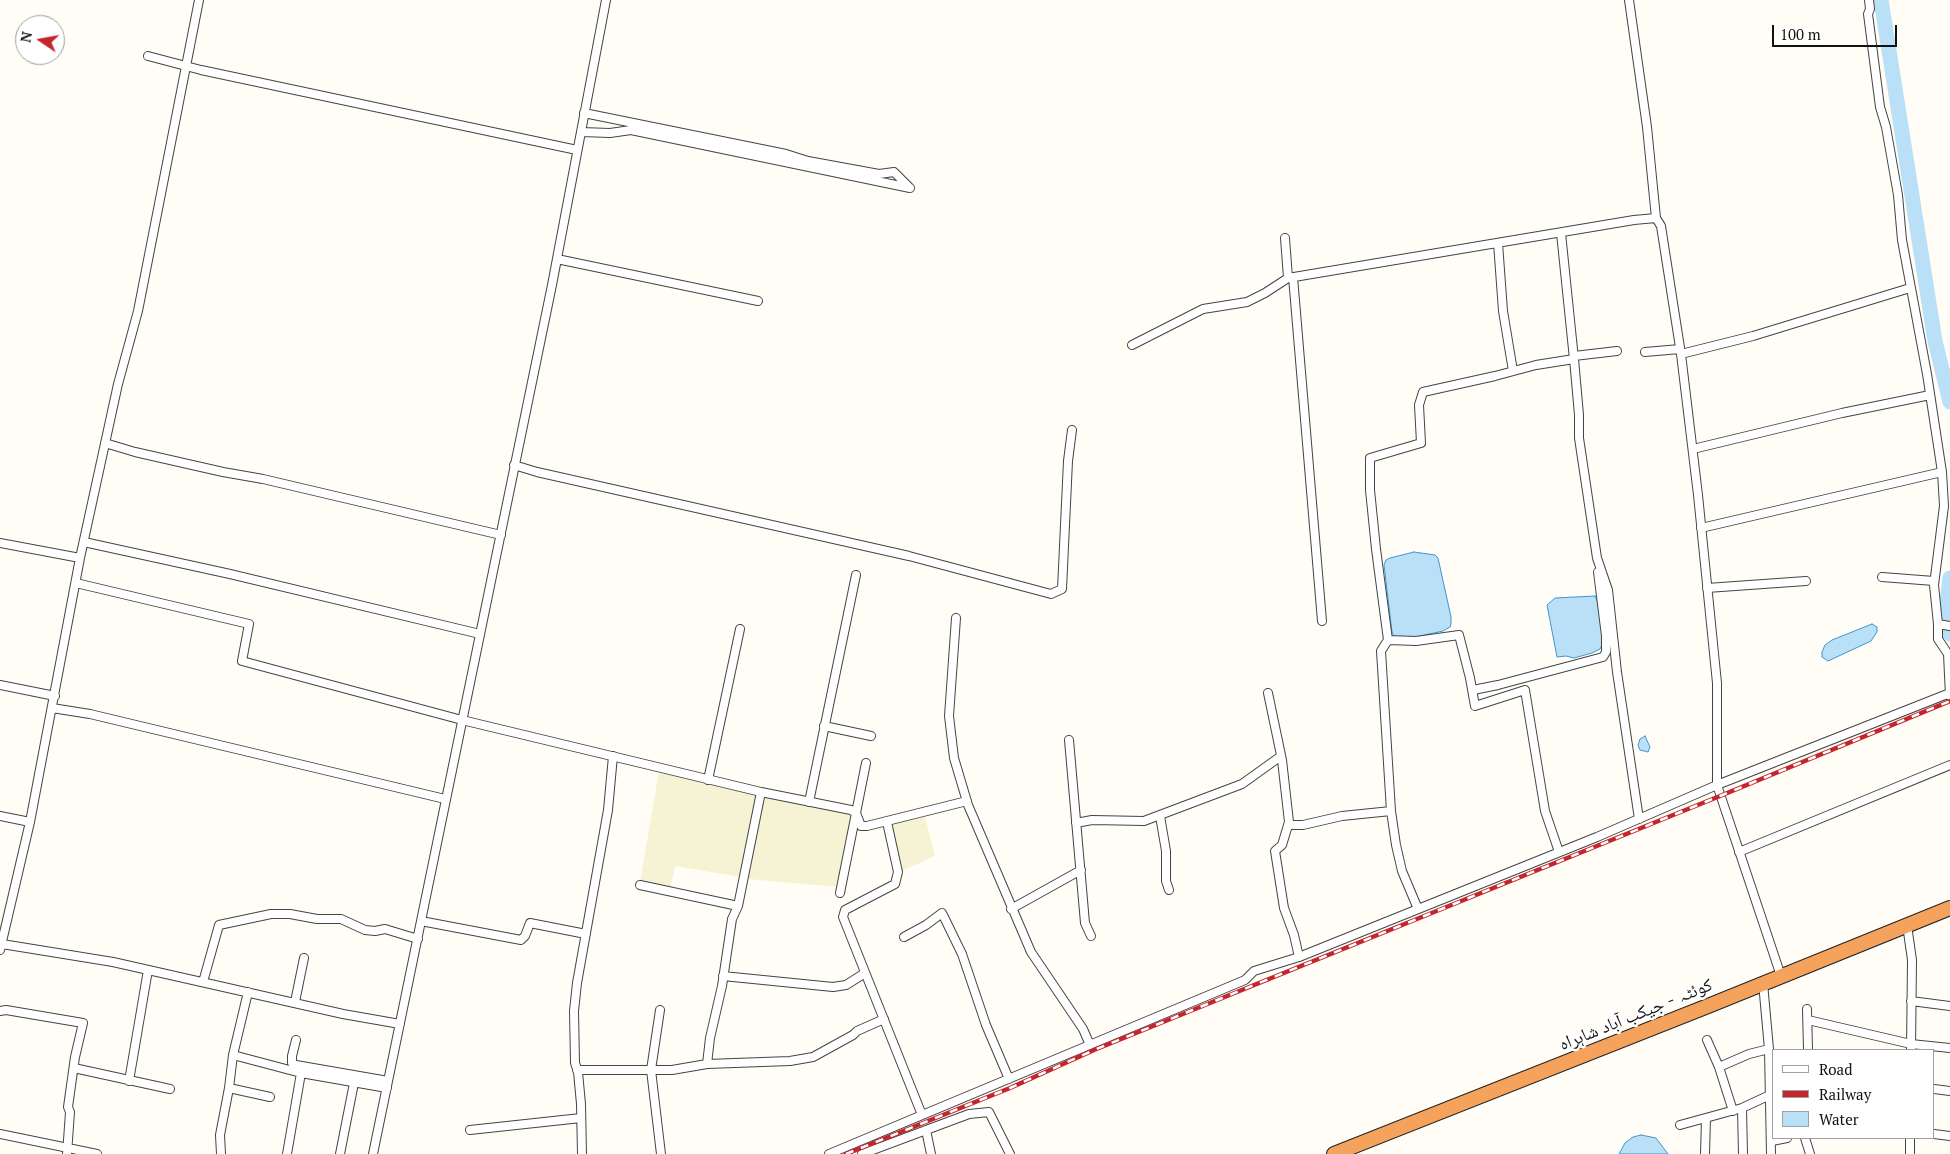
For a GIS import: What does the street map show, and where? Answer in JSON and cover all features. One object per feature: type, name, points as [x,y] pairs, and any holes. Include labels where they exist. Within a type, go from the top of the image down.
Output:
[{"type":"highway","name":"کوئٹہ - جیکب آباد شاہراہ","points":[[1334,1154],[1950,908]]},
{"type":"street","points":[[199,0],[138,311],[118,384],[80,558],[30,822],[3,925],[1,947],[113,962],[400,1024]]},
{"type":"street","points":[[373,1154],[557,259],[606,0]]},
{"type":"street","points":[[1629,0],[1647,127],[1656,218],[1661,226],[1681,352],[1693,449],[1717,683],[1717,785],[1781,976]]},
{"type":"street","points":[[829,1154],[1245,980],[1254,971],[1299,957],[1640,819],[1717,785],[1950,694],[1948,654],[1938,639],[1944,625],[1934,581],[1944,506],[1942,472],[1899,221],[1898,195],[1886,127],[1880,107],[1868,14],[1870,9],[1869,0]]},
{"type":"street","points":[[148,56],[201,70],[577,150]]},
{"type":"street","points":[[581,132],[610,133],[631,130],[910,188],[894,172],[879,174],[808,161],[786,154],[584,113]]},
{"type":"street","points":[[1132,345],[1203,308],[1247,302],[1291,277],[1634,220],[1656,218]]},
{"type":"street","points":[[1472,690],[1498,685],[1603,656],[1606,652],[1606,636],[1579,438],[1574,358],[1561,233]]},
{"type":"street","points":[[1285,238],[1291,277],[1322,622]]},
{"type":"street","points":[[1498,243],[1502,304],[1513,371]]},
{"type":"street","points":[[557,259],[758,301]]},
{"type":"street","points":[[1645,352],[1681,352],[1753,336],[1910,288]]},
{"type":"street","points":[[1418,909],[1402,871],[1391,811],[1381,652],[1388,640],[1370,490],[1370,458],[1421,443],[1419,406],[1423,392],[1536,365],[1617,351]]},
{"type":"street","points":[[1693,449],[1842,413],[1930,395]]},
{"type":"street","points":[[514,465],[537,472],[909,556],[1051,594],[1062,589],[1068,461],[1072,430]]},
{"type":"street","points":[[105,443],[134,452],[264,479],[501,535]]},
{"type":"street","points":[[1701,528],[1942,472]]},
{"type":"street","points":[[84,542],[230,574],[480,634]]},
{"type":"street","points":[[0,543],[80,558]]},
{"type":"street","points":[[1596,558],[1608,590],[1617,672],[1640,819]]},
{"type":"street","points":[[809,802],[856,575]]},
{"type":"street","points":[[1882,577],[1934,581]]},
{"type":"street","points":[[1707,588],[1806,580]]},
{"type":"street","points":[[76,583],[249,624],[242,661],[462,720],[708,780],[856,813]]},
{"type":"street","points":[[956,618],[949,716],[954,758],[967,802],[1031,952],[1083,1029],[1090,1045]]},
{"type":"street","points":[[708,780],[740,629]]},
{"type":"street","points":[[1388,640],[1416,641],[1459,636],[1475,706],[1525,690],[1545,811],[1559,852]]},
{"type":"street","points":[[0,685],[54,696]]},
{"type":"street","points":[[1268,693],[1282,756],[1289,822],[1282,844],[1275,851],[1283,900],[1299,957]]},
{"type":"street","points":[[52,708],[90,714],[445,799]]},
{"type":"street","points":[[824,726],[871,736]]},
{"type":"street","points":[[1069,740],[1085,923],[1091,936]]},
{"type":"street","points":[[582,1154],[581,1118],[575,1063],[574,1011],[608,810],[613,756]]},
{"type":"street","points":[[1076,823],[1092,820],[1144,821],[1160,816],[1242,784],[1282,756]]},
{"type":"street","points":[[840,894],[866,763]]},
{"type":"street","points":[[1739,852],[1950,765]]},
{"type":"street","points":[[707,1064],[732,919],[738,906],[761,792]]},
{"type":"street","points":[[856,813],[861,826],[887,822],[967,802]]},
{"type":"street","points":[[1288,825],[1303,825],[1342,816],[1391,811]]},
{"type":"street","points":[[0,816],[30,822]]},
{"type":"street","points":[[1160,816],[1166,851],[1166,881],[1169,890]]},
{"type":"street","points":[[887,822],[898,872],[894,884],[845,910],[843,917],[922,1115]]},
{"type":"street","points":[[1012,909],[1081,870]]},
{"type":"street","points":[[640,885],[738,906]]},
{"type":"street","points":[[904,937],[926,925],[942,913],[962,954],[986,1025],[1009,1079]]},
{"type":"street","points":[[204,982],[219,924],[272,914],[290,914],[317,919],[341,919],[365,930],[385,929],[418,939]]},
{"type":"street","points":[[421,921],[521,940],[525,936],[530,923],[586,934]]},
{"type":"street","points":[[1907,925],[1912,960],[1911,1047]]},
{"type":"street","points":[[295,1002],[304,958]]},
{"type":"street","points":[[129,1081],[148,970]]},
{"type":"street","points":[[723,976],[833,987],[846,985],[865,974]]},
{"type":"street","points":[[1763,984],[1770,1049],[1771,1154]]},
{"type":"street","points":[[221,1154],[220,1135],[230,1088],[233,1054],[248,992]]},
{"type":"street","points":[[1911,1001],[1950,1006]]},
{"type":"street","points":[[0,1011],[6,1010],[83,1023],[68,1107],[70,1112],[67,1151]]},
{"type":"street","points":[[660,1010],[652,1070],[661,1154]]},
{"type":"street","points":[[1807,1010],[1808,1049]]},
{"type":"street","points":[[577,1070],[672,1070],[707,1064],[790,1061],[813,1057],[857,1031],[884,1019]]},
{"type":"street","points":[[1808,1020],[1911,1047],[1950,1048]]},
{"type":"street","points":[[296,1040],[292,1063],[296,1065],[388,1085]]},
{"type":"street","points":[[1707,1040],[1719,1067],[1732,1111]]},
{"type":"street","points":[[1719,1067],[1749,1054],[1770,1049]]},
{"type":"street","points":[[233,1054],[301,1073],[354,1083],[388,1085]]},
{"type":"street","points":[[74,1068],[170,1089]]},
{"type":"street","points":[[287,1154],[301,1073]]},
{"type":"street","points":[[340,1154],[354,1083]]},
{"type":"street","points":[[230,1088],[270,1097]]},
{"type":"street","points":[[1935,1089],[1950,1091]]},
{"type":"street","points":[[1680,1125],[1742,1108],[1770,1096]]},
{"type":"street","points":[[1742,1108],[1743,1154]]},
{"type":"street","points":[[862,1154],[969,1114],[988,1112],[1010,1154]]},
{"type":"street","points":[[470,1130],[581,1118]]},
{"type":"street","points":[[1705,1154],[1706,1119]]},
{"type":"street","points":[[926,1130],[932,1154]]},
{"type":"street","points":[[0,1134],[67,1151],[97,1154]]},
{"type":"street","points":[[1935,1134],[1950,1136]]},
{"type":"street","points":[[1772,1141],[1782,1139]]},
{"type":"street","points":[[1805,1139],[1811,1154]]},
{"type":"street","points":[[1810,1139],[1811,1154]]},
{"type":"street","points":[[1910,1139],[1910,1154]]},
{"type":"shaded area","points":[[659,771],[755,795],[756,802],[740,877],[675,866],[670,889],[640,882]]},
{"type":"shaded area","points":[[764,797],[853,814],[839,887],[748,879]]},
{"type":"shaded area","points":[[925,817],[935,856],[902,871],[892,824]]},
{"type":"water","points":[[1414,552],[1435,555],[1438,558],[1451,624],[1450,627],[1443,631],[1411,638],[1394,637],[1384,565],[1386,560],[1390,558]]},
{"type":"water","points":[[1595,596],[1603,631],[1603,643],[1600,649],[1574,658],[1566,656],[1557,657],[1547,605],[1555,598]]},
{"type":"water","points":[[1872,624],[1877,627],[1877,632],[1871,641],[1828,661],[1822,657],[1825,645],[1832,640]]},
{"type":"water","points":[[1645,736],[1650,747],[1648,752],[1640,750],[1638,745],[1640,739]]},
{"type":"water","points":[[1641,1135],[1656,1138],[1668,1154],[1619,1154],[1625,1143],[1633,1137]]},
{"type":"waterway","points":[[1881,0],[1935,341],[1950,402]]},
{"type":"waterway","points":[[1950,578],[1945,618],[1946,629],[1950,634]]},
{"type":"railway","points":[[846,1154],[1010,1088],[1094,1050],[1950,701]]}]
